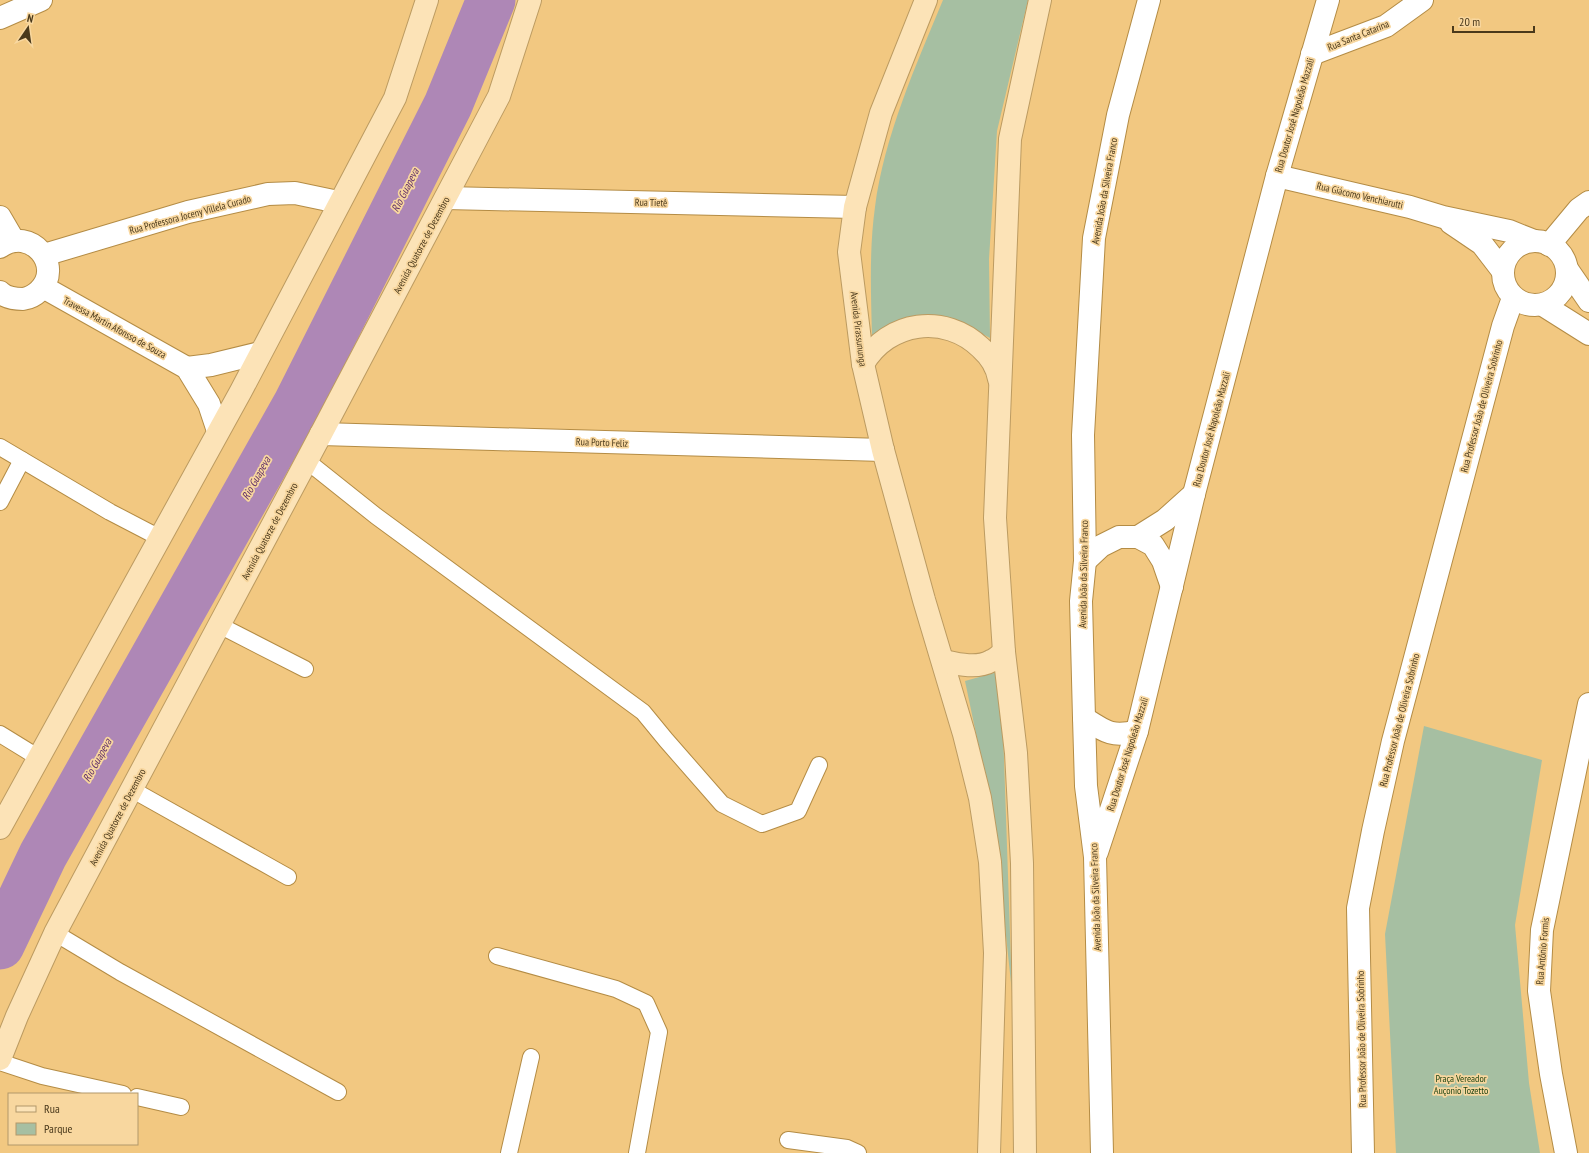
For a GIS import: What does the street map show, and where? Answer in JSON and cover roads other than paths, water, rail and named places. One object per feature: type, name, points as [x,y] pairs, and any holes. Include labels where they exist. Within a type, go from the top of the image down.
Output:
[{"type":"main road","points":[[0,828],[218,431],[338,202],[395,98],[428,0]]},
{"type":"main road","name":"Avenida Quatorze de Dezembro","points":[[0,1059],[17,1016],[55,933],[499,96],[530,0]]},
{"type":"main road","name":"Avenida Pirassununga","points":[[926,0],[881,113],[855,207],[849,252],[863,364],[883,450],[924,600],[964,734],[980,798],[990,862],[995,953],[989,1153]]},
{"type":"main road","points":[[1025,1153],[1022,863],[1016,753],[1004,652],[994,518],[1010,139],[1040,0]]},
{"type":"main road","points":[[863,364],[870,352],[878,344],[898,332],[921,326],[944,328],[966,336],[984,351],[998,370],[1000,390]]},
{"type":"main road","points":[[943,661],[961,665],[977,665],[990,662],[1004,652]]},
{"type":"street","points":[[0,18],[41,0]]},
{"type":"street","name":"Avenida João da Silveira Franco","points":[[1102,1153],[1095,857],[1086,786],[1084,718],[1081,601],[1085,561],[1083,435],[1094,238],[1118,115],[1149,0]]},
{"type":"street","name":"Rua Doutor José Napoleão Mazzali","points":[[1095,857],[1137,731],[1194,494],[1277,176],[1328,0]]},
{"type":"street","name":"Rua Santa Catarina","points":[[1312,54],[1386,26],[1422,0]]},
{"type":"street","name":"Rua Giácomo Venchiarutti","points":[[1277,176],[1410,207],[1443,217],[1509,231],[1542,243]]},
{"type":"street","name":"Rua Professora Joceny Villela Curado","points":[[44,255],[188,212],[268,194],[295,193],[338,202]]},
{"type":"street","name":"Rua Tietê","points":[[446,198],[855,207]]},
{"type":"street","points":[[1542,243],[1579,208],[1589,202]]},
{"type":"street","name":"Rua Giácomo Venchiarutti","points":[[1443,217],[1482,244],[1502,270]]},
{"type":"street","points":[[0,218],[7,244],[26,242],[36,246],[44,255],[48,265],[47,276],[43,287],[35,294],[25,299],[14,299],[3,295],[0,292]]},
{"type":"street","points":[[1567,269],[1565,284],[1561,291],[1557,297],[1543,305],[1528,305],[1514,298],[1504,286],[1502,270],[1508,255],[1519,245],[1542,243],[1561,254],[1567,269],[1589,301]]},
{"type":"street","name":"Travessa Martin Afonsso de Souza","points":[[43,287],[187,368],[209,404],[218,431]]},
{"type":"street","name":"Rua Professor João de Oliveira Sobrinho","points":[[1363,1153],[1358,908],[1393,741],[1501,333],[1514,298]]},
{"type":"street","points":[[1543,305],[1589,334]]},
{"type":"street","points":[[187,368],[211,365],[260,353]]},
{"type":"street","name":"Rua Porto Feliz","points":[[321,434],[883,450]]},
{"type":"street","points":[[1138,537],[1165,520],[1194,494]]},
{"type":"street","points":[[1085,561],[1102,546],[1119,537],[1138,537],[1153,545],[1164,560],[1172,587]]},
{"type":"street","name":"Rua Antônio Formis","points":[[1566,1153],[1551,1074],[1539,991],[1542,930],[1589,704]]},
{"type":"street","points":[[1084,718],[1102,730],[1122,735],[1137,731]]},
{"type":"lane","points":[[0,447],[110,512],[160,538]]},
{"type":"lane","points":[[0,502],[22,460]]},
{"type":"lane","points":[[306,461],[376,516],[643,712],[722,804],[762,824],[798,811],[819,766]]},
{"type":"lane","points":[[218,625],[306,669]]},
{"type":"lane","points":[[0,734],[39,758]]},
{"type":"lane","points":[[131,789],[288,877]]},
{"type":"lane","points":[[55,933],[120,972],[338,1092]]},
{"type":"lane","points":[[497,956],[616,989],[646,1003],[659,1032],[637,1153]]},
{"type":"lane","points":[[509,1153],[531,1057]]},
{"type":"lane","points":[[0,1062],[42,1076],[118,1093]]},
{"type":"lane","points":[[138,1097],[181,1107]]},
{"type":"lane","points":[[788,1140],[847,1148],[858,1153]]},
{"type":"waterway","name":"Rio Guapeva","points":[[0,945],[43,855],[298,403],[448,105],[491,0]]},
{"type":"park label","name":"Praça Vereador Auçonio Tozetto","points":[[1461,1084]]}]
